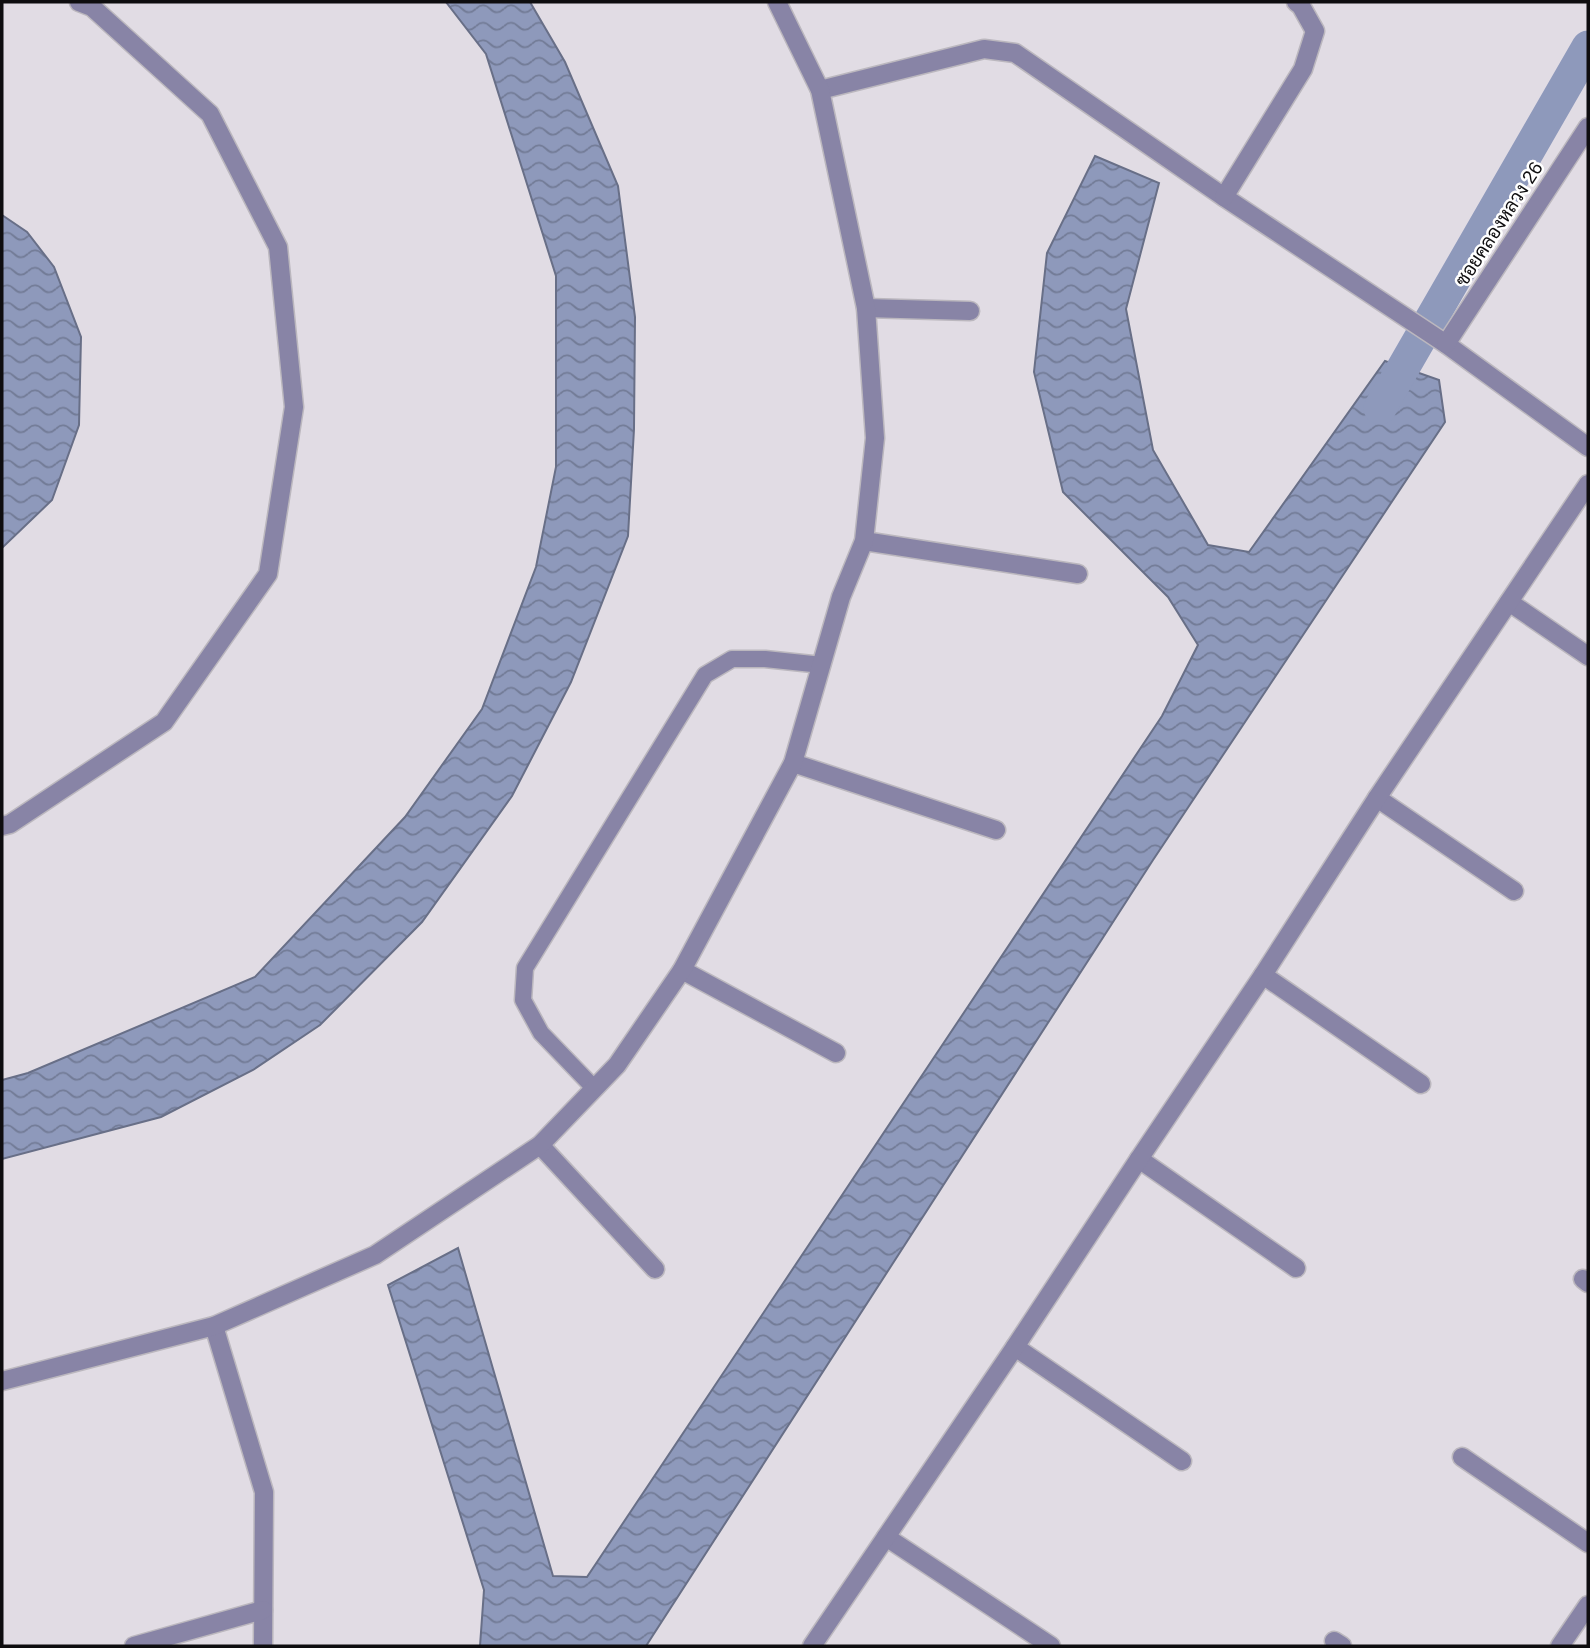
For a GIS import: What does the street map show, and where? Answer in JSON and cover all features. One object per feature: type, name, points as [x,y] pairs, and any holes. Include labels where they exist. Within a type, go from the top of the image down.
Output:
[{"type":"street","points":[[2,827],[164,722],[268,574],[295,407],[278,247],[210,114],[92,8],[79,2]]},
{"type":"street","points":[[2,1381],[214,1325],[375,1255],[540,1145],[617,1065],[682,970],[793,763],[841,597],[864,541],[875,439],[866,308],[820,90],[777,2]]},
{"type":"street","points":[[1224,197],[1303,69],[1315,31],[1296,2]]},
{"type":"street","points":[[820,90],[984,49],[1015,53],[1224,197],[1446,344],[1588,447]]},
{"type":"street","name":"ซอยคลองหลวง 26","points":[[1446,344],[1588,127]]},
{"type":"street","points":[[866,308],[970,311]]},
{"type":"street","points":[[812,1646],[1015,1347],[1588,484]]},
{"type":"street","points":[[864,541],[1078,574]]},
{"type":"street","points":[[1509,602],[1588,656]]},
{"type":"street","points":[[793,763],[996,830]]},
{"type":"street","points":[[1377,799],[1514,891]]},
{"type":"street","points":[[682,970],[836,1053]]},
{"type":"street","points":[[1263,975],[1421,1084]]},
{"type":"street","points":[[540,1145],[655,1269]]},
{"type":"street","points":[[1139,1159],[1296,1268]]},
{"type":"street","points":[[214,1325],[264,1492],[262,1646]]},
{"type":"street","points":[[1015,1347],[1182,1461]]},
{"type":"street","points":[[1462,1457],[1588,1543]]},
{"type":"street","points":[[886,1537],[1051,1646]]},
{"type":"street","points":[[1560,1646],[1588,1605]]},
{"type":"street","points":[[134,1646],[263,1609]]},
{"type":"lane","points":[[594,1088],[541,1033],[523,1000],[524,968],[705,675],[732,659],[765,659],[821,665]]},
{"type":"water","points":[[446,2],[530,2],[565,62],[618,186],[635,317],[634,429],[628,536],[571,682],[512,796],[422,922],[320,1025],[253,1070],[161,1117],[2,1159],[2,1080],[28,1073],[255,977],[405,817],[482,709],[536,567],[556,467],[556,276],[486,54]]},
{"type":"water","points":[[1095,156],[1159,183],[1126,309],[1153,450],[1208,545],[1249,552],[1385,361],[1439,380],[1445,422],[1153,860],[646,1646],[480,1646],[484,1590],[388,1285],[458,1248],[553,1576],[587,1577],[1162,716],[1198,645],[1168,597],[1063,492],[1034,372],[1047,253]]},
{"type":"water","points":[[2,215],[27,232],[54,267],[81,337],[79,425],[52,500],[2,548]]},
{"type":"waterway","points":[[1380,408],[1588,47]]}]
